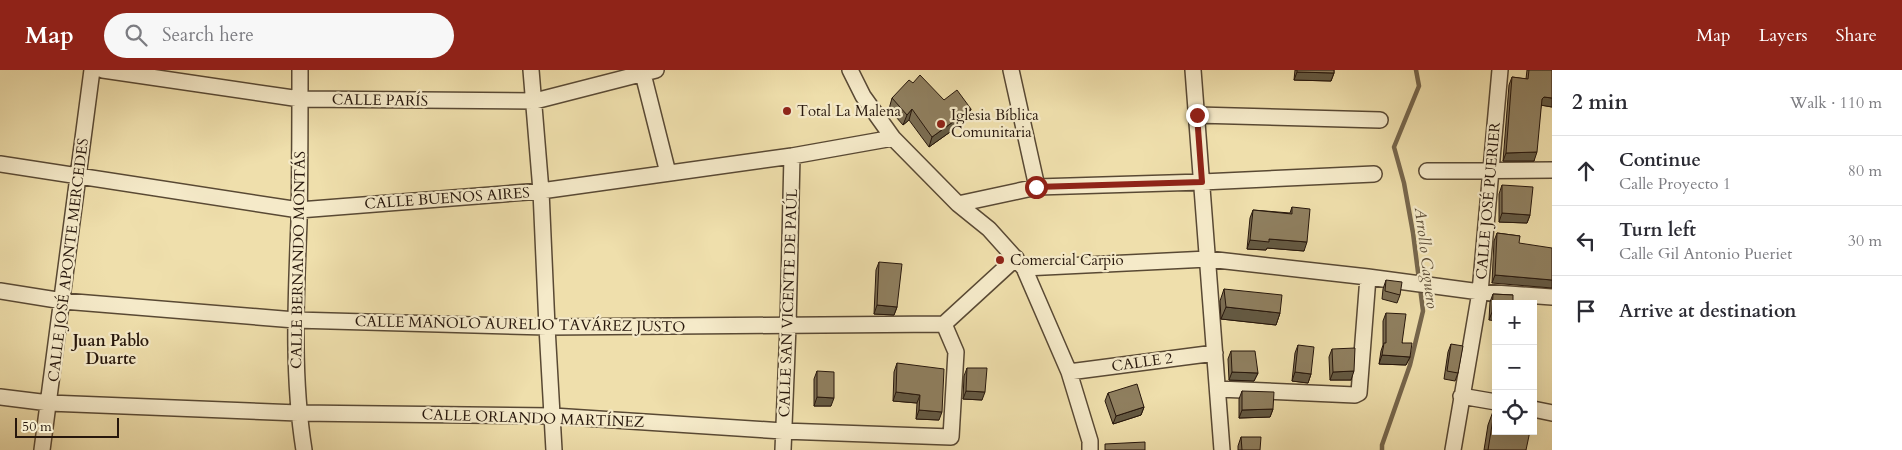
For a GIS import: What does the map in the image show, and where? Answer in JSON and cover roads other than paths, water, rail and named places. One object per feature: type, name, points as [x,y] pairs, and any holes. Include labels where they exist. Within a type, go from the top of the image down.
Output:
[{"type":"street","name":"CALLE JOSÉ APONTE MERCEDES","points":[[42,450],[92,70]]},
{"type":"street","name":"CALLE PARÍS","points":[[103,70],[300,99],[535,101],[647,71]]},
{"type":"street","name":"CALLE BERNANDO MONTÁS","points":[[300,70],[296,320],[298,413],[304,450]]},
{"type":"street","points":[[531,70],[541,191],[546,327],[554,450]]},
{"type":"street","points":[[850,70],[863,96],[893,138],[958,204],[990,229],[1020,263],[1069,372],[1090,441],[1090,450]]},
{"type":"street","points":[[1011,70],[1036,187]]},
{"type":"street","points":[[1193,70],[1222,450]]},
{"type":"street","name":"CALLE JOSÉ PUERIER","points":[[1453,450],[1480,292],[1500,70]]},
{"type":"street","points":[[647,71],[668,173]]},
{"type":"street","points":[[1197,115],[1380,120]]},
{"type":"street","name":"CALLE BUENOS AIRES","points":[[0,164],[299,210],[541,191],[792,156],[893,138]]},
{"type":"street","name":"CALLE SAN VICENTE DE PAÚL","points":[[783,450],[792,156]]},
{"type":"street","points":[[1427,171],[1552,170]]},
{"type":"street","points":[[958,204],[1036,187],[1374,174]]},
{"type":"street","points":[[944,324],[1020,263],[1208,259],[1480,292],[1552,297]]},
{"type":"street","points":[[1218,389],[1355,395],[1359,393],[1368,277]]},
{"type":"street","name":"CALLE MANOLO AURELIO TAVÁREZ JUSTO","points":[[0,291],[63,301],[296,320],[546,327],[944,324]]},
{"type":"street","name":"CALLE ORLANDO MARTÍNEZ","points":[[0,397],[49,403],[298,413],[553,416],[784,431],[951,437],[956,352],[944,324]]},
{"type":"street","name":"CALLE 2","points":[[1069,372],[1215,353]]},
{"type":"street","points":[[1461,396],[1492,401]]},
{"type":"street","points":[[1537,410],[1552,413]]},
{"type":"waterway","name":"Arrollo Caguero","points":[[1382,450],[1382,445],[1410,365],[1423,311],[1413,233],[1404,183],[1394,147],[1419,86],[1416,70]]},
{"type":"place","name":"Total La Malena","points":[[787,111]]},
{"type":"place","name":"Iglesia Bíblica Comunitaria","points":[[941,124]]},
{"type":"place","name":"Comercial Carpio","points":[[1000,260]]},
{"type":"district","name":"Juan Pablo Duarte","points":[[111,350]]}]
